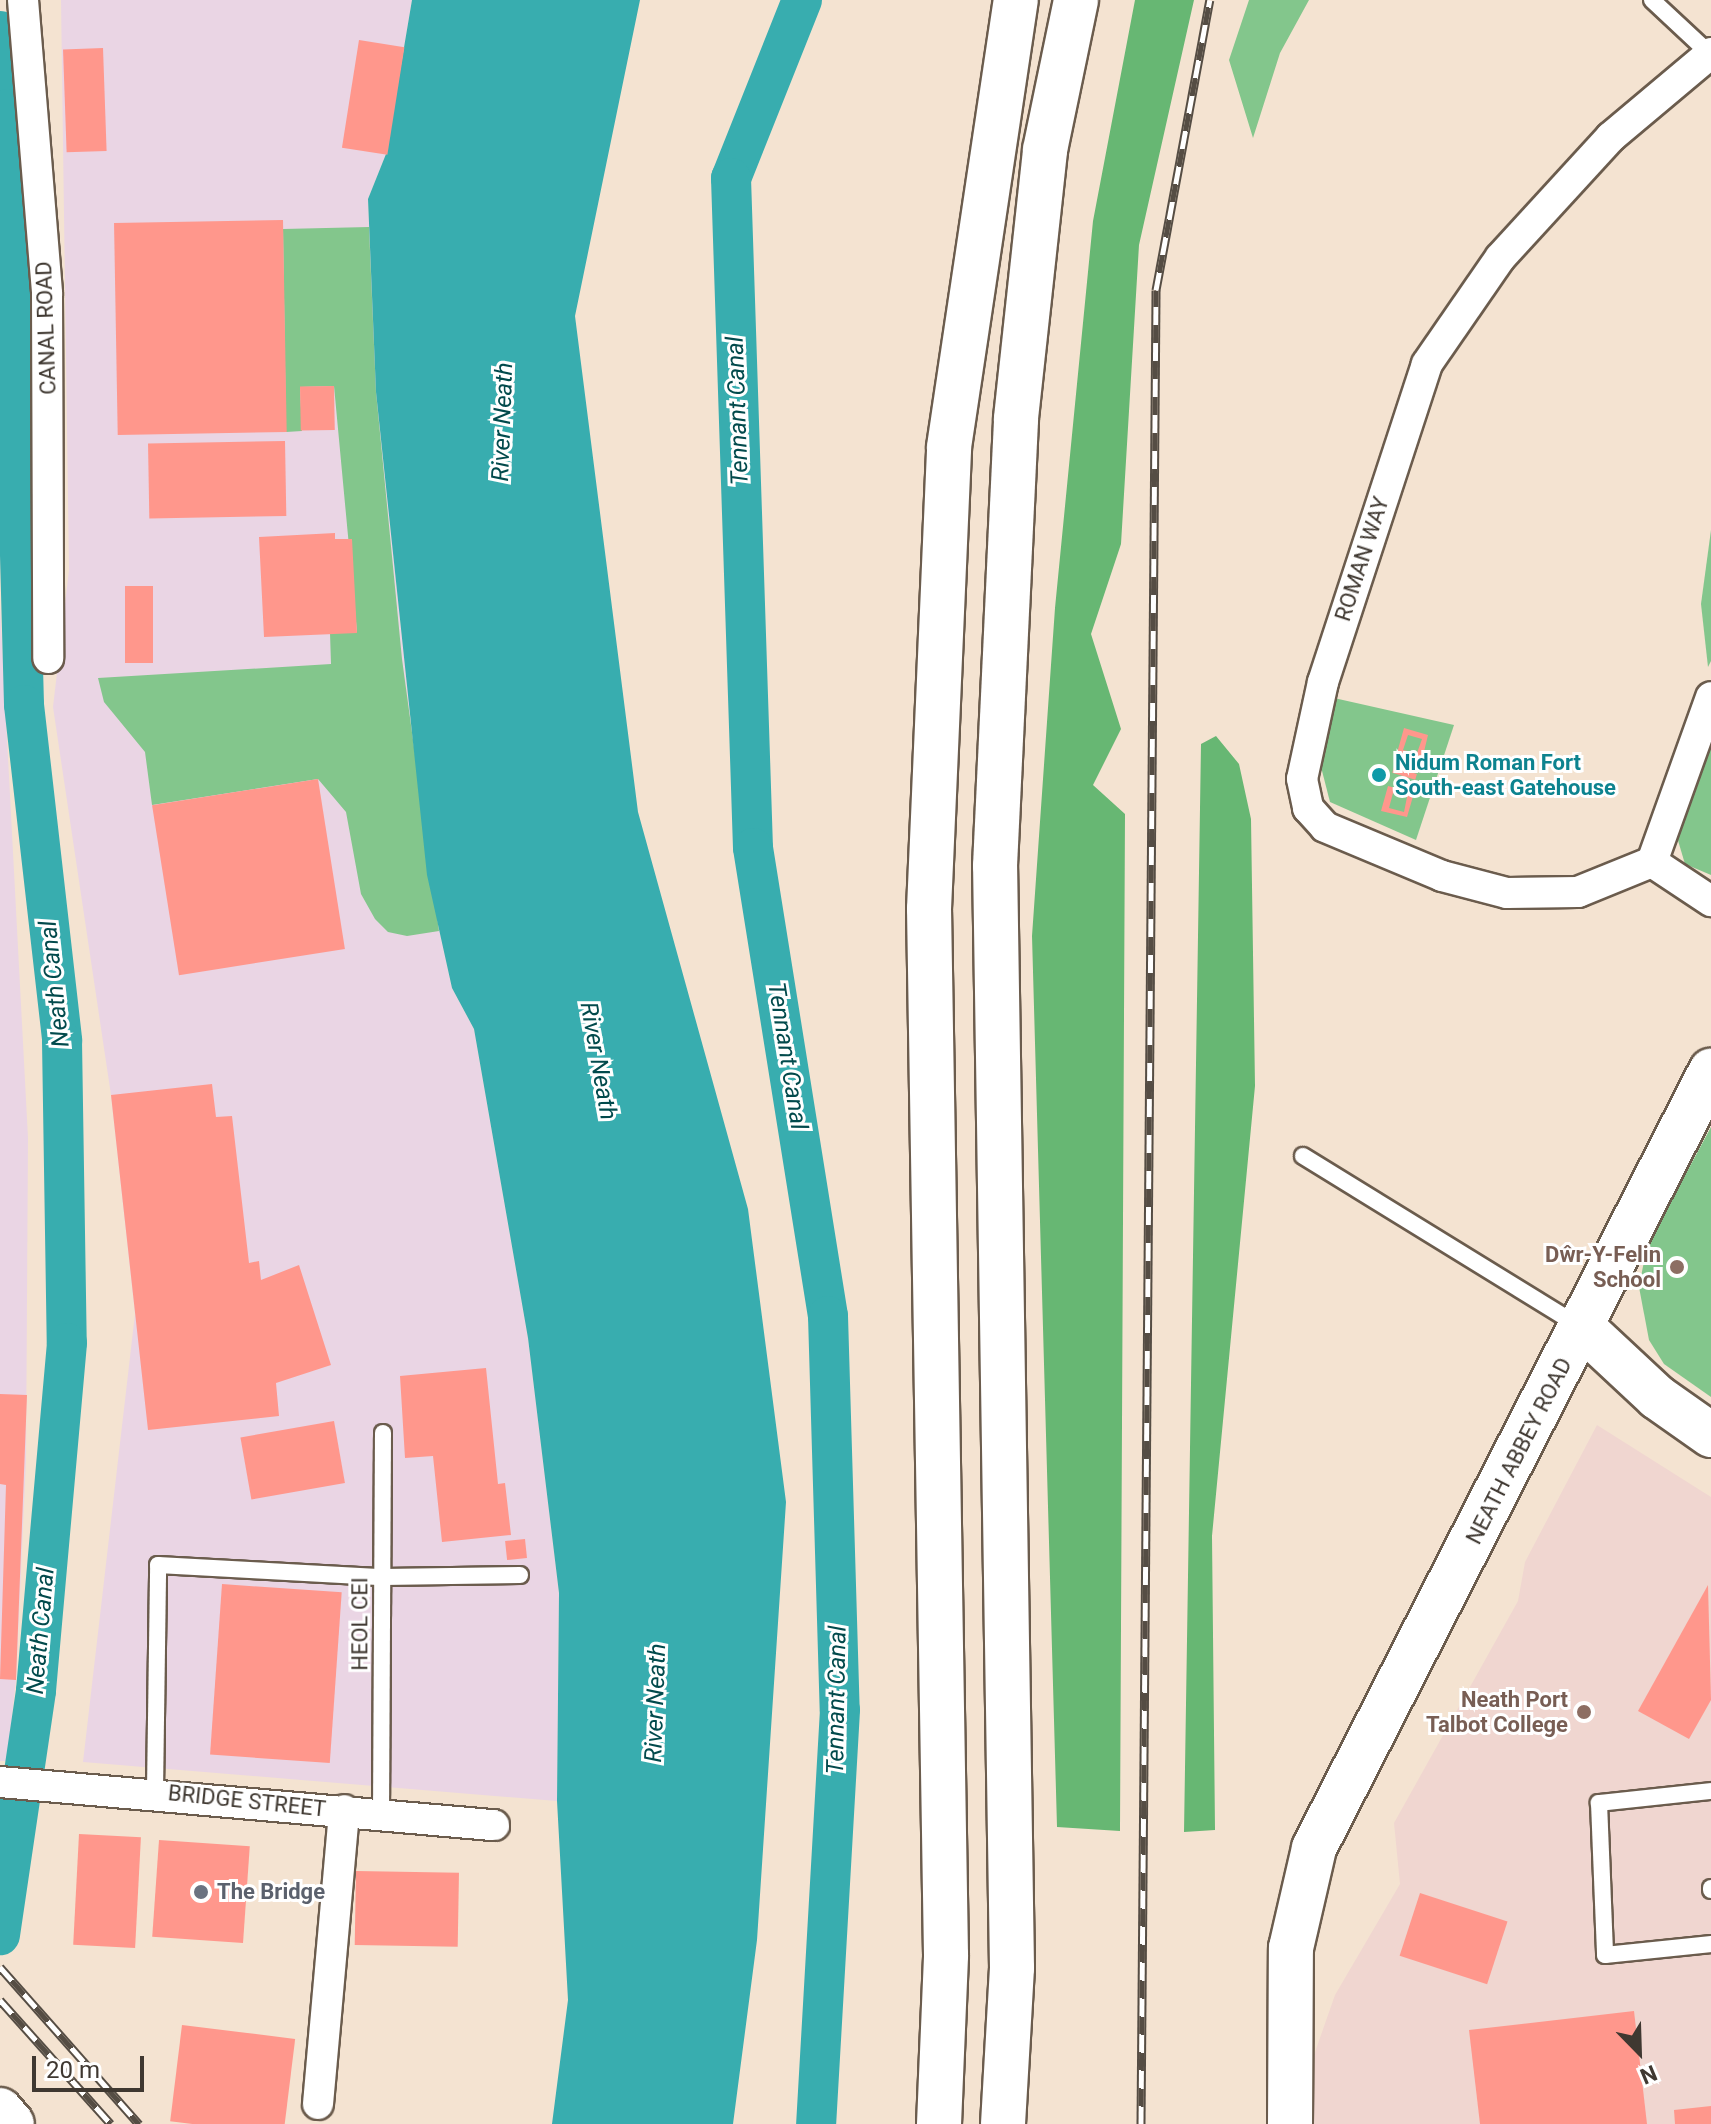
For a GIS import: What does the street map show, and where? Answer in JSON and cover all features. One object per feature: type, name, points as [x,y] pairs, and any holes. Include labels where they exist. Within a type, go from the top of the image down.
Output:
[{"type":"main road","points":[[939,2124],[946,1955],[929,909],[949,447],[1016,0]]},
{"type":"main road","points":[[1003,2124],[1012,1968],[995,866],[1016,418],[1045,150],[1076,0]]},
{"type":"main road","name":"NEATH ABBEY ROAD","points":[[1290,2124],[1291,1948],[1324,1830],[1711,1071]]},
{"type":"main road","points":[[1582,1327],[1657,1397],[1711,1435]]},
{"type":"main road","points":[[0,2110],[12,2124]]},
{"type":"street","name":"CANAL ROAD","points":[[23,0],[47,294],[48,658]]},
{"type":"street","name":"ROMAN WAY","points":[[1652,862],[1578,892],[1507,893],[1442,876],[1325,827],[1308,808],[1302,779],[1323,682],[1427,364],[1500,258],[1611,137],[1710,54]]},
{"type":"street","points":[[1711,697],[1652,862],[1711,901]]},
{"type":"street","name":"BRIDGE STREET","points":[[0,1782],[64,1783],[494,1825]]},
{"type":"street","points":[[318,2104],[344,1810]]},
{"type":"lane","points":[[1652,0],[1710,54]]},
{"type":"lane","points":[[1303,1156],[1582,1327]]},
{"type":"lane","name":"HEOL CEI","points":[[381,1814],[383,1433]]},
{"type":"lane","points":[[155,1791],[158,1565],[383,1577],[520,1575]]},
{"type":"lane","points":[[1711,1791],[1599,1803],[1605,1955],[1711,1944]]},
{"type":"shaded area","points":[[61,0],[412,0],[386,154],[368,199],[376,392],[427,875],[452,988],[474,1029],[528,1338],[559,1593],[557,1801],[83,1762],[135,1314],[111,1095],[53,707],[69,570]]},
{"type":"shaded area","points":[[0,605],[28,1138],[26,1461],[16,1680],[7,1761],[0,1761]]},
{"type":"shaded area","name":"Neath Port Talbot College","points":[[1597,1425],[1711,1497],[1711,2124],[1314,2124],[1307,2075],[1335,1995],[1400,1884],[1394,1823],[1518,1601],[1525,1562]]},
{"type":"green space","points":[[1135,0],[1194,0],[1139,245],[1121,544],[1091,634],[1121,729],[1093,785],[1125,814],[1120,1831],[1057,1827],[1032,936],[1055,608],[1093,221]]},
{"type":"green space","points":[[1249,0],[1309,0],[1280,53],[1253,138],[1229,60]]},
{"type":"green space","points":[[369,227],[376,392],[402,659],[439,931],[407,936],[388,932],[375,919],[361,894],[346,812],[318,779],[152,805],[145,752],[104,702],[98,678],[331,664],[330,633],[357,632],[334,386],[300,387],[302,431],[286,432],[283,229]]},
{"type":"green space","points":[[1711,530],[1711,661],[1708,667],[1701,604]]},
{"type":"green space","name":"Nidum Roman Fort South-east Gatehouse","points":[[1334,698],[1454,725],[1416,840],[1330,802],[1320,763]]},
{"type":"green space","points":[[1711,727],[1711,875],[1685,864],[1674,827]]},
{"type":"green space","points":[[1216,736],[1239,764],[1251,819],[1255,1086],[1212,1536],[1215,1830],[1184,1832],[1201,744]]},
{"type":"green space","name":"Dŵr-Y-Felin School","points":[[1711,1127],[1711,1397],[1664,1364],[1649,1340],[1639,1287],[1647,1246]]},
{"type":"water","name":"River Neath","points":[[412,0],[640,0],[575,316],[638,812],[748,1209],[786,1502],[757,1940],[733,2124],[552,2124],[568,2000],[557,1801],[559,1593],[528,1338],[474,1029],[452,988],[427,875],[376,392],[368,199],[386,154]]},
{"type":"building","points":[[359,40],[404,47],[387,155],[342,148]]},
{"type":"building","points":[[103,48],[107,151],[67,152],[63,49]]},
{"type":"building","points":[[283,220],[287,432],[118,435],[114,223]]},
{"type":"building","points":[[334,386],[335,430],[301,431],[300,387]]},
{"type":"building","points":[[285,441],[286,516],[149,518],[148,443]]},
{"type":"building","points":[[335,533],[335,539],[352,539],[357,633],[264,637],[259,537]]},
{"type":"building","points":[[125,586],[153,586],[153,663],[125,663]]},
{"type":"building","points":[[1404,728],[1428,735],[1422,760],[1397,753]],"holes":[[[1408,735],[1422,739],[1417,753],[1403,750]]]},
{"type":"building","points":[[1394,767],[1417,774],[1415,780],[1392,773]]},
{"type":"building","points":[[318,779],[345,949],[179,975],[152,805]]},
{"type":"building","points":[[1388,786],[1414,793],[1407,817],[1381,811]],"holes":[[[1393,793],[1407,797],[1404,812],[1389,808]]]},
{"type":"building","points":[[212,1084],[216,1117],[232,1116],[249,1263],[259,1261],[261,1280],[299,1265],[331,1365],[276,1383],[279,1416],[148,1430],[111,1095]]},
{"type":"building","points":[[486,1368],[498,1484],[505,1483],[511,1535],[442,1542],[433,1456],[405,1458],[400,1376]]},
{"type":"building","points":[[0,1394],[27,1395],[16,1680],[0,1679],[6,1485],[0,1484]]},
{"type":"building","points":[[334,1421],[345,1483],[251,1500],[240,1437]]},
{"type":"building","points":[[525,1539],[527,1558],[507,1560],[505,1541]]},
{"type":"building","points":[[222,1584],[342,1592],[330,1763],[210,1755]]},
{"type":"building","points":[[1708,1585],[1711,1700],[1689,1739],[1638,1711]]},
{"type":"building","points":[[79,1834],[141,1837],[135,1948],[73,1945]]},
{"type":"building","name":"The Bridge","points":[[159,1840],[250,1846],[243,1943],[152,1937]]},
{"type":"building","points":[[356,1871],[459,1873],[458,1947],[355,1945]]},
{"type":"building","points":[[1420,1893],[1507,1921],[1487,1984],[1400,1956]]},
{"type":"building","points":[[1634,2011],[1647,2124],[1480,2124],[1469,2030]]},
{"type":"building","points":[[182,2025],[295,2039],[285,2124],[170,2121]]},
{"type":"building","points":[[1711,2106],[1711,2124],[1675,2124],[1674,2110]]},
{"type":"waterway","name":"Tennant Canal","points":[[802,0],[731,178],[753,848],[828,1316],[840,1710],[816,2124]]},
{"type":"waterway","name":"Neath Canal","points":[[0,31],[8,109],[24,705],[62,1041],[67,1343],[36,1691],[0,1935]]},
{"type":"railway","points":[[1141,2124],[1156,290],[1210,0]]},
{"type":"railway","points":[[0,1967],[139,2124]]},
{"type":"railway","points":[[0,2000],[111,2124]]},
{"type":"place","name":"Nidum Roman Fort South-east Gatehouse","points":[[1379,775]]},
{"type":"place","name":"Dŵr-Y-Felin School","points":[[1677,1267]]},
{"type":"place","name":"Neath Port Talbot College","points":[[1584,1712]]},
{"type":"place","name":"The Bridge","points":[[201,1892]]}]
